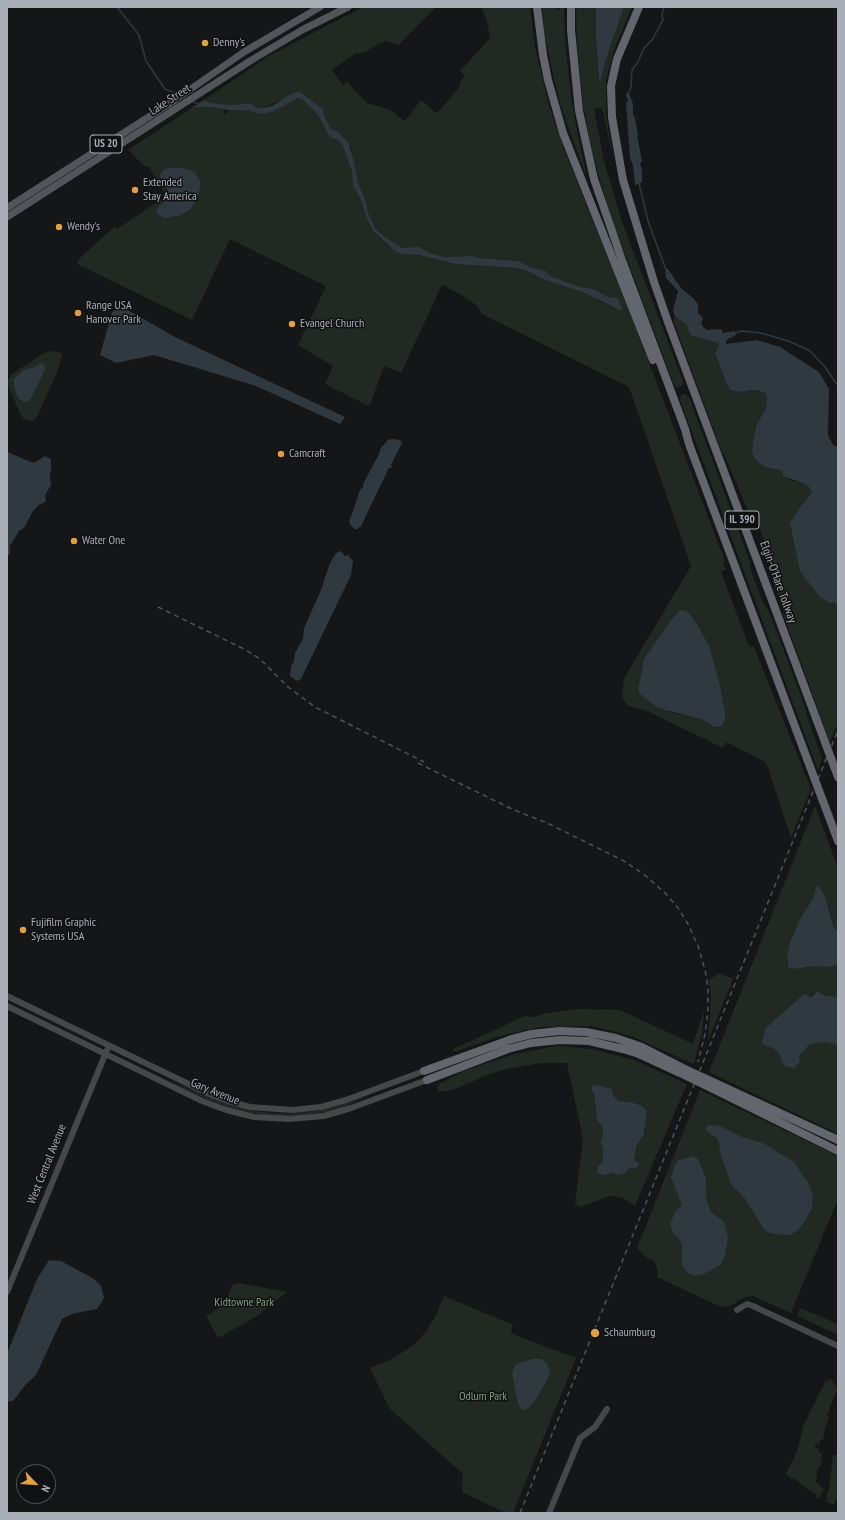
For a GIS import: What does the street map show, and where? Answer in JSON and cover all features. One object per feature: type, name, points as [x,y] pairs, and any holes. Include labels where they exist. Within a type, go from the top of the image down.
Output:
[{"type":"highway","points":[[537,7],[543,55],[548,80],[564,133],[678,423],[689,444]]},
{"type":"highway","points":[[571,7],[571,30],[579,111],[594,179],[623,263],[685,429],[689,444]]},
{"type":"highway","name":"Elgin-O'Hare Tollway","points":[[639,7],[617,59],[612,79],[610,98],[623,180],[654,282],[838,777]]},
{"type":"highway","name":"IL 390","points":[[689,444],[838,841]]},
{"type":"highway","points":[[424,1071],[512,1039],[532,1034],[559,1031],[586,1032],[616,1038],[642,1047],[680,1070]]},
{"type":"highway","points":[[427,1080],[513,1048],[531,1043],[560,1040],[589,1042],[623,1049],[680,1070],[838,1140]]},
{"type":"highway","points":[[714,1086],[838,1150]]},
{"type":"main road","name":"Lake Street","points":[[7,208],[175,100],[244,52],[320,7]]},
{"type":"main road","name":"Lake Street","points":[[7,218],[183,104],[302,30],[348,7]]},
{"type":"main road","name":"Gary Avenue","points":[[7,996],[218,1098],[241,1105],[269,1110],[292,1110],[329,1105],[424,1071]]},
{"type":"main road","name":"Gary Avenue","points":[[7,1006],[214,1106],[247,1116],[273,1119],[298,1119],[333,1114],[427,1080]]},
{"type":"main road","name":"West Central Avenue","points":[[7,1292],[109,1045]]},
{"type":"main road","points":[[737,1310],[748,1304],[838,1346]]},
{"type":"main road","points":[[549,1513],[580,1438],[595,1427],[607,1409]]},
{"type":"green space","points":[[363,7],[436,7],[399,45],[386,41],[364,53],[356,53],[332,70],[343,85],[347,82],[367,103],[390,110],[405,121],[421,100],[435,112],[438,112],[459,88],[461,80],[465,75],[460,71],[490,38],[487,22],[480,7],[530,7],[535,47],[550,109],[564,149],[633,321],[725,561],[723,562],[726,569],[721,572],[749,646],[754,647],[811,789],[791,838],[766,762],[726,742],[723,748],[645,710],[628,706],[622,698],[624,678],[691,566],[629,387],[482,314],[476,305],[465,297],[442,285],[401,373],[384,366],[370,405],[367,405],[325,384],[333,366],[298,345],[326,286],[230,239],[192,320],[77,264],[79,259],[115,226],[117,229],[166,196],[149,167],[144,166],[128,150],[190,109],[196,107],[225,109],[223,114],[226,114],[228,110],[250,111],[260,114],[298,98],[303,100],[318,115],[329,136],[339,141],[343,147],[352,171],[356,192],[362,202],[366,217],[374,232],[394,249],[412,255],[420,255],[454,264],[517,268],[532,273],[542,279],[582,292],[612,307],[617,298],[611,298],[593,289],[580,287],[550,276],[546,271],[530,267],[519,261],[479,258],[473,256],[445,257],[433,254],[422,248],[402,248],[385,237],[375,228],[369,215],[366,202],[358,182],[351,148],[331,129],[324,115],[323,109],[300,92],[263,108],[255,107],[251,103],[230,105],[210,103],[204,100],[269,56]],"holes":[[[169,168],[173,168],[197,200],[190,210],[174,217],[157,212],[168,194],[164,182]],[[677,613],[690,614],[709,646],[719,680],[725,713],[723,725],[720,727],[714,727],[703,720],[669,712],[638,689],[644,659]]]},
{"type":"green space","points":[[542,7],[555,7],[558,10],[561,7],[564,7],[565,42],[571,96],[586,173],[562,110],[555,84],[545,36]]},
{"type":"green space","points":[[576,7],[596,7],[599,82],[601,81],[605,62],[624,7],[632,7],[614,50],[606,80],[606,114],[613,158],[602,108],[594,109],[604,161],[622,222],[683,381],[682,386],[677,388],[674,385],[612,220],[599,177],[583,104],[577,41]]},
{"type":"green space","points":[[675,317],[687,325],[693,336],[718,343],[719,346],[715,353],[730,390],[741,392],[751,390],[765,393],[767,398],[766,408],[757,424],[781,470],[790,480],[805,484],[812,492],[808,496],[831,603],[838,604],[838,723],[830,742],[783,614],[784,613],[773,582],[778,580],[754,513],[749,513],[724,454],[723,455],[673,320]]},
{"type":"green space","points":[[49,351],[59,352],[62,355],[58,370],[38,415],[34,420],[30,421],[24,419],[20,414],[8,381],[10,376],[15,372]]},
{"type":"green space","points":[[685,394],[689,397],[750,562],[750,568],[761,598],[770,614],[805,707],[822,759],[818,770],[680,400],[681,395]]},
{"type":"green space","points":[[815,806],[838,868],[838,932],[833,926],[826,899],[814,897],[800,919],[790,942],[789,968],[796,969],[813,966],[831,967],[838,964],[838,997],[824,995],[817,991],[768,1026],[767,1046],[774,1049],[780,1055],[781,1061],[799,1056],[810,1044],[824,1042],[838,1043],[838,1134],[709,1072]]},
{"type":"green space","points":[[719,973],[733,979],[708,1041],[711,997],[709,980]]},
{"type":"green space","points":[[581,1009],[620,1010],[693,1044],[704,1010],[702,1033],[694,1064],[631,1036],[591,1026],[540,1027],[500,1036],[454,1052],[453,1049],[525,1016],[535,1017],[546,1013]]},
{"type":"green space","points":[[556,1046],[592,1049],[634,1060],[687,1084],[635,1206],[621,1197],[609,1196],[580,1207],[575,1203],[583,1139],[567,1063],[542,1063],[506,1069],[485,1076],[453,1090],[439,1092],[437,1088],[439,1084],[463,1071],[515,1054]],"holes":[[[594,1093],[613,1095],[619,1101],[627,1101],[643,1136],[637,1145],[634,1160],[630,1168],[625,1173],[610,1171],[603,1162],[603,1148],[600,1142],[603,1135],[602,1126],[597,1121]]]},
{"type":"green space","points":[[168,1080],[230,1105],[253,1111],[273,1113],[290,1114],[318,1111],[372,1094],[339,1109],[327,1112],[292,1116],[274,1116],[246,1112],[222,1106]]},
{"type":"green space","points":[[700,1090],[838,1156],[838,1199],[791,1313],[753,1296],[745,1297],[732,1305],[722,1307],[719,1306],[657,1277],[658,1274],[654,1261],[647,1258],[637,1248]]},
{"type":"green space","name":"Kidtowne Park","points":[[237,1283],[287,1292],[257,1316],[218,1338],[206,1316],[224,1304],[232,1285]]},
{"type":"green space","name":"Odlum Park","points":[[444,1296],[513,1325],[511,1332],[515,1335],[576,1358],[513,1513],[506,1513],[462,1492],[463,1474],[389,1408],[370,1368],[392,1359],[415,1344],[427,1330],[435,1317]]},
{"type":"green space","points":[[800,1308],[838,1324],[838,1335],[797,1316]]},
{"type":"green space","points":[[831,1379],[838,1389],[829,1408],[830,1409],[827,1416],[829,1417],[823,1440],[820,1440],[820,1444],[815,1445],[815,1448],[819,1449],[819,1453],[822,1453],[821,1467],[818,1467],[816,1482],[824,1489],[819,1499],[816,1497],[817,1495],[786,1474],[798,1449],[803,1426],[825,1382]]},
{"type":"green space","points":[[833,1455],[838,1455],[838,1500],[836,1500],[834,1505],[826,1501],[828,1498],[826,1497],[829,1490]]},
{"type":"shaded area","points":[[596,7],[624,7],[605,62],[601,81],[599,82],[596,37]]},
{"type":"shaded area","points":[[628,91],[633,104],[633,114],[635,118],[638,135],[637,139],[642,161],[640,164],[642,170],[642,182],[635,185],[633,166],[630,158],[626,103],[628,101],[626,95]]},
{"type":"shaded area","points":[[296,92],[300,92],[323,109],[324,115],[331,129],[338,132],[348,142],[353,157],[358,182],[366,202],[369,215],[375,228],[385,237],[402,248],[419,247],[433,254],[445,257],[473,256],[479,258],[519,261],[530,267],[546,271],[550,276],[580,287],[593,289],[611,298],[617,298],[622,309],[620,310],[582,292],[542,279],[532,273],[517,268],[454,264],[420,255],[402,254],[395,251],[374,232],[366,217],[362,202],[353,186],[352,171],[343,147],[339,141],[329,136],[318,115],[303,100],[298,98],[272,112],[260,114],[250,111],[228,110],[211,107],[196,107],[190,109],[204,100],[211,103],[230,105],[251,103],[255,107],[263,108],[272,106]]},
{"type":"shaded area","points":[[169,168],[188,169],[195,173],[200,181],[200,187],[197,200],[190,210],[179,216],[164,218],[157,214],[157,209],[167,198],[168,191],[160,176],[162,171]]},
{"type":"shaded area","points":[[665,267],[681,288],[698,304],[698,313],[703,318],[701,323],[707,330],[721,329],[723,333],[735,331],[736,335],[728,339],[726,344],[757,340],[780,347],[819,372],[829,389],[828,435],[833,445],[838,447],[838,604],[831,603],[820,597],[800,571],[790,523],[812,492],[810,488],[805,484],[783,476],[781,470],[769,468],[761,464],[754,457],[752,451],[757,424],[766,408],[767,398],[765,393],[751,390],[741,392],[730,390],[715,353],[719,346],[718,343],[692,336],[687,325],[675,317],[673,310],[678,291],[666,278]]},
{"type":"shaded area","points":[[119,308],[126,309],[175,337],[345,417],[340,424],[256,386],[154,355],[116,363],[100,355],[112,312]]},
{"type":"shaded area","points":[[40,363],[44,364],[45,369],[31,398],[24,402],[19,399],[16,394],[13,379],[26,369],[36,367]]},
{"type":"shaded area","points":[[388,440],[400,440],[402,442],[391,465],[392,468],[389,468],[361,526],[355,529],[349,522],[360,490],[363,487],[363,484],[381,448]]},
{"type":"shaded area","points":[[7,452],[34,463],[45,456],[51,459],[51,485],[45,495],[46,501],[33,511],[24,528],[19,531],[10,546],[10,554],[7,556]]},
{"type":"shaded area","points":[[340,551],[344,556],[348,555],[353,561],[351,575],[301,679],[297,681],[290,676],[295,653],[303,639],[304,628],[321,590],[330,563],[336,553]]},
{"type":"shaded area","points":[[680,610],[690,614],[709,646],[719,680],[725,713],[723,725],[720,727],[714,727],[703,720],[658,708],[640,694],[638,689],[644,659]]},
{"type":"shaded area","points":[[819,886],[826,899],[833,926],[838,932],[838,964],[831,967],[813,966],[796,969],[789,968],[787,957],[790,942],[800,919],[814,897],[816,887]]},
{"type":"shaded area","points":[[817,991],[824,995],[838,997],[838,1043],[824,1042],[810,1044],[799,1056],[800,1061],[795,1068],[786,1067],[781,1061],[780,1055],[774,1049],[762,1043],[765,1030],[804,994],[811,997]]},
{"type":"shaded area","points":[[595,1085],[612,1089],[613,1095],[619,1101],[631,1102],[642,1106],[647,1111],[643,1136],[637,1145],[634,1160],[639,1164],[638,1167],[634,1169],[630,1168],[625,1173],[618,1175],[611,1172],[605,1175],[597,1173],[598,1166],[603,1162],[603,1148],[600,1142],[603,1135],[602,1126],[597,1121],[594,1093],[591,1090],[592,1086]]},
{"type":"shaded area","points":[[708,1125],[720,1126],[742,1137],[763,1143],[795,1163],[808,1182],[813,1196],[812,1208],[798,1230],[790,1235],[785,1235],[770,1233],[763,1228],[744,1197],[731,1184],[720,1152],[719,1142],[717,1138],[705,1130]]},
{"type":"shaded area","points":[[693,1156],[698,1159],[706,1178],[706,1199],[711,1212],[724,1222],[728,1238],[725,1256],[720,1265],[704,1274],[695,1276],[691,1275],[685,1270],[682,1263],[682,1245],[679,1238],[674,1235],[670,1224],[676,1210],[682,1206],[671,1177],[677,1161]]},
{"type":"shaded area","points":[[49,1260],[61,1261],[94,1279],[101,1286],[104,1298],[97,1309],[72,1314],[62,1319],[36,1375],[26,1384],[14,1400],[10,1402],[7,1400],[7,1354],[37,1279]]},
{"type":"shaded area","points":[[532,1359],[541,1359],[547,1363],[550,1371],[547,1380],[535,1401],[530,1407],[523,1410],[518,1403],[512,1373],[515,1365]]},
{"type":"waterway","points":[[117,7],[139,35],[146,61],[165,89],[177,94]]},
{"type":"waterway","points":[[629,92],[631,88],[632,70],[638,62],[644,48],[652,40],[663,20],[662,14],[664,7]]},
{"type":"waterway","points":[[191,101],[199,104]]},
{"type":"waterway","points":[[639,183],[648,221],[665,267]]},
{"type":"waterway","points":[[735,333],[741,331],[761,333],[788,341],[809,350],[825,367],[838,386]]},
{"type":"railway","points":[[158,607],[246,650],[260,659],[288,687],[315,707],[424,762]]},
{"type":"railway","points":[[520,1513],[838,730]]},
{"type":"railway","points":[[418,763],[512,809],[547,823],[624,861],[646,876],[666,894],[678,908],[688,924],[698,946],[705,970],[708,988],[708,1010],[705,1034],[698,1062]]},
{"type":"place","name":"Denny's","points":[[205,43]]},
{"type":"place","name":"Extended Stay America","points":[[135,190]]},
{"type":"place","name":"Wendy's","points":[[59,227]]},
{"type":"place","name":"Range USA Hanover Park","points":[[78,313]]},
{"type":"place","name":"Evangel Church","points":[[292,324]]},
{"type":"place","name":"Camcraft","points":[[281,454]]},
{"type":"place","name":"Water One","points":[[74,541]]},
{"type":"place","name":"Fujifilm Graphic Systems USA","points":[[23,930]]},
{"type":"place","name":"Schaumburg","points":[[595,1333]]}]
